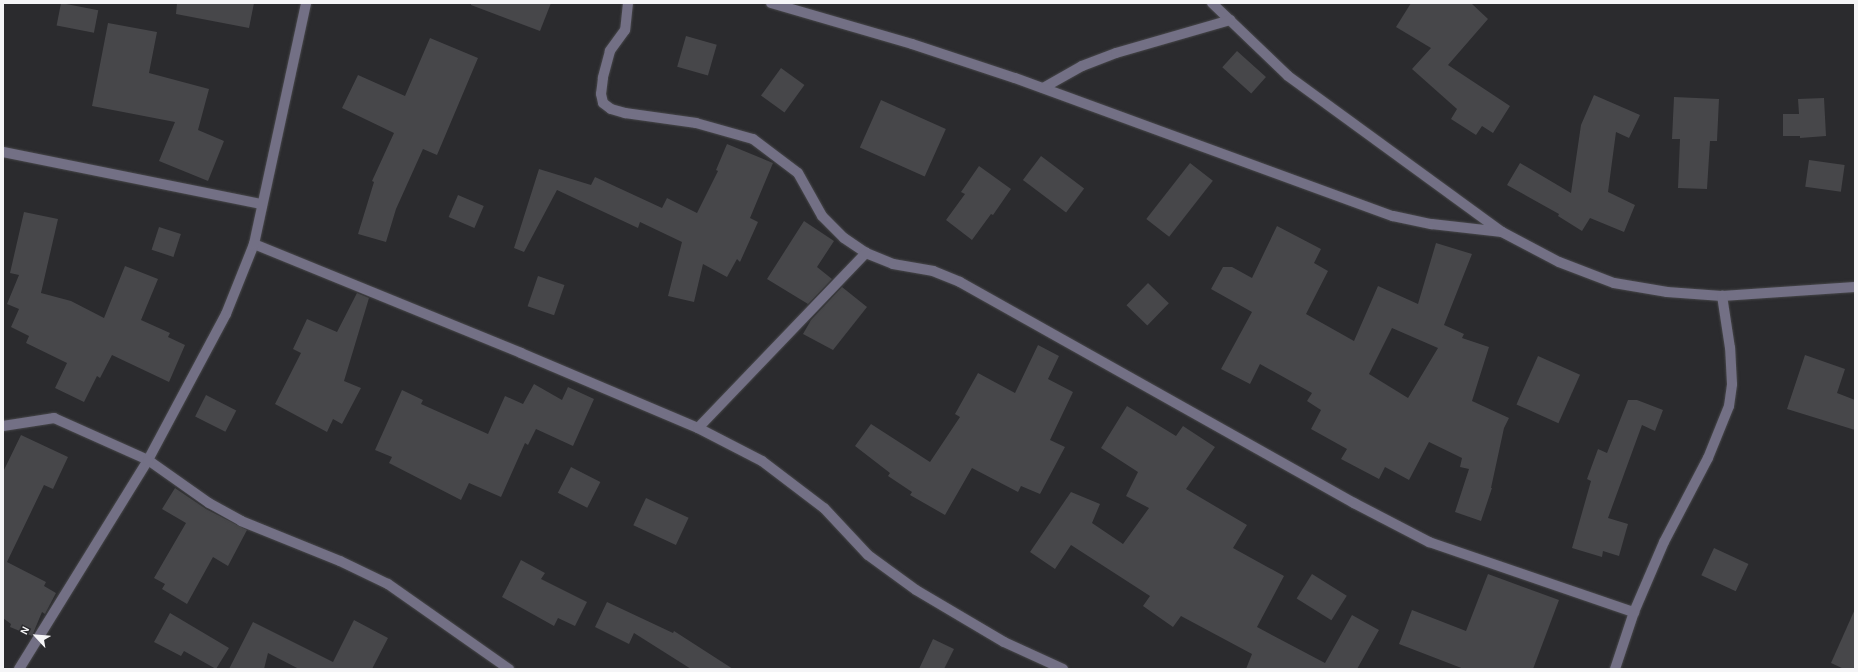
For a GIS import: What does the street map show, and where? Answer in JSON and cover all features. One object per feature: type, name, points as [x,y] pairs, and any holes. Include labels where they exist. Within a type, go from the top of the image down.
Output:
[{"type":"street","points":[[19,669],[148,460],[226,314],[254,244],[306,3]]},
{"type":"street","points":[[628,3],[625,30],[610,51],[601,94],[603,103],[611,108],[625,112],[696,123],[753,139],[798,173],[822,216],[844,238],[866,253],[894,264],[934,271],[960,282],[1347,499],[1429,542],[1634,612]]},
{"type":"street","points":[[771,3],[912,44],[1043,88],[1393,216],[1432,224],[1502,232]]},
{"type":"street","points":[[1212,3],[1288,76],[1502,232],[1559,262],[1614,283],[1667,292],[1722,296],[1855,287]]},
{"type":"street","points":[[1043,88],[1082,66],[1116,53],[1230,20]]},
{"type":"street","points":[[3,152],[262,204]]},
{"type":"street","points":[[254,244],[521,353],[698,428],[762,461],[824,508],[868,555],[916,590],[1004,642],[1063,669]]},
{"type":"street","points":[[698,428],[866,253]]},
{"type":"street","points":[[1615,669],[1634,612],[1664,542],[1708,458],[1729,406],[1732,384],[1730,348],[1722,296]]},
{"type":"street","points":[[3,426],[54,418],[148,460],[209,503],[241,521],[340,561],[388,584],[509,669]]},
{"type":"building","points":[[61,3],[98,10],[94,33],[57,26]]},
{"type":"building","points":[[177,3],[254,3],[249,28],[176,14]]},
{"type":"building","points":[[471,3],[551,3],[540,31],[471,5]]},
{"type":"building","points":[[1411,3],[1471,3],[1488,19],[1448,65],[1510,106],[1493,133],[1482,126],[1476,135],[1451,119],[1457,109],[1412,69],[1431,48],[1396,27]]},
{"type":"building","points":[[108,23],[157,32],[149,73],[209,89],[198,130],[224,141],[208,181],[159,161],[175,122],[92,106]]},
{"type":"building","points":[[686,36],[717,45],[708,76],[677,67]]},
{"type":"building","points":[[430,38],[478,58],[437,155],[423,149],[396,209],[386,242],[358,234],[374,182],[372,181],[394,133],[342,108],[358,75],[405,96]]},
{"type":"building","points":[[1237,51],[1266,77],[1251,93],[1222,67]]},
{"type":"building","points":[[781,68],[804,85],[784,113],[761,96]]},
{"type":"building","points":[[1594,95],[1640,115],[1629,138],[1616,132],[1608,192],[1635,205],[1624,232],[1590,218],[1582,231],[1558,216],[1559,214],[1507,185],[1520,163],[1571,193],[1581,125]]},
{"type":"building","points":[[1674,97],[1719,99],[1717,141],[1710,141],[1707,189],[1678,188],[1680,139],[1672,139]]},
{"type":"building","points":[[1824,98],[1826,136],[1800,138],[1800,136],[1783,136],[1783,114],[1799,114],[1798,99]]},
{"type":"building","points":[[881,100],[946,129],[925,176],[860,148]]},
{"type":"building","points":[[727,144],[773,163],[750,218],[758,222],[740,262],[737,259],[727,277],[703,264],[694,302],[668,296],[682,242],[640,222],[638,228],[557,190],[524,252],[514,248],[539,169],[591,185],[595,177],[662,208],[667,198],[697,213],[718,171],[716,170]]},
{"type":"building","points":[[1041,156],[1084,188],[1066,212],[1023,180]]},
{"type":"building","points":[[1809,160],[1845,165],[1841,192],[1805,187]]},
{"type":"building","points":[[1190,163],[1213,181],[1169,237],[1146,219]]},
{"type":"building","points":[[979,166],[1011,189],[993,215],[991,214],[972,240],[946,220],[965,194],[961,192]]},
{"type":"building","points":[[458,195],[484,206],[474,228],[449,217]]},
{"type":"building","points":[[24,212],[58,219],[41,293],[71,301],[104,318],[125,266],[158,279],[141,320],[170,333],[168,337],[185,345],[169,382],[112,355],[100,378],[97,376],[84,402],[55,388],[67,363],[26,343],[29,336],[11,327],[19,309],[7,304],[19,275],[10,273]]},
{"type":"building","points":[[804,221],[834,241],[817,267],[832,279],[808,304],[767,279]]},
{"type":"building","points":[[1277,226],[1321,249],[1314,263],[1328,271],[1306,314],[1354,341],[1378,286],[1418,304],[1436,243],[1472,254],[1444,325],[1464,334],[1462,338],[1489,347],[1472,401],[1509,418],[1504,428],[1492,488],[1481,521],[1455,512],[1469,469],[1460,467],[1462,458],[1429,442],[1409,480],[1385,467],[1379,479],[1341,459],[1347,449],[1311,429],[1321,410],[1307,401],[1312,393],[1260,364],[1250,384],[1221,369],[1252,312],[1211,289],[1223,267],[1232,267],[1252,278]],"holes":[[[1392,328],[1438,348],[1408,398],[1369,374]]]},
{"type":"building","points":[[159,227],[181,234],[173,257],[152,250]]},
{"type":"building","points":[[538,276],[564,285],[554,315],[528,306]]},
{"type":"building","points":[[1148,283],[1169,303],[1147,325],[1126,305]]},
{"type":"building","points":[[842,287],[867,307],[833,350],[803,334],[811,320]]},
{"type":"building","points":[[357,293],[369,298],[344,381],[361,388],[342,424],[333,419],[327,432],[275,404],[301,353],[293,349],[307,319],[337,332]]},
{"type":"building","points":[[1038,345],[1059,356],[1048,379],[1073,392],[1050,440],[1065,447],[1040,494],[1021,486],[1018,492],[972,468],[945,515],[910,495],[912,492],[888,476],[890,473],[855,446],[871,424],[930,462],[960,417],[955,414],[978,373],[1015,393]]},
{"type":"building","points":[[1805,355],[1845,369],[1837,393],[1855,400],[1855,430],[1787,409]]},
{"type":"building","points":[[1538,356],[1580,375],[1558,423],[1516,404]]},
{"type":"building","points":[[534,384],[562,400],[568,387],[594,399],[573,446],[536,429],[528,445],[525,443],[501,497],[469,483],[461,500],[389,463],[392,457],[375,450],[402,390],[423,400],[421,404],[488,434],[505,396],[523,404]]},
{"type":"building","points":[[206,395],[236,410],[225,432],[195,416]]},
{"type":"building","points":[[1628,400],[1637,400],[1663,410],[1655,431],[1642,425],[1608,518],[1628,524],[1619,556],[1603,551],[1602,557],[1572,548],[1591,481],[1587,479],[1598,449],[1607,453]]},
{"type":"building","points":[[1127,406],[1176,436],[1183,426],[1215,447],[1186,489],[1247,525],[1233,548],[1284,576],[1257,627],[1325,663],[1352,615],[1379,630],[1357,669],[1246,669],[1252,654],[1181,616],[1173,627],[1143,606],[1150,596],[1071,545],[1055,569],[1030,552],[1071,492],[1100,504],[1092,523],[1123,544],[1149,508],[1126,496],[1138,472],[1101,448]]},
{"type":"building","points":[[21,435],[68,457],[53,489],[44,485],[7,562],[46,582],[44,586],[56,593],[45,614],[42,612],[32,636],[10,627],[11,624],[3,618],[3,472]]},
{"type":"building","points":[[571,467],[600,482],[587,508],[558,493]]},
{"type":"building","points":[[175,488],[206,509],[247,530],[228,566],[213,557],[187,604],[162,589],[165,584],[154,578],[186,523],[162,509]]},
{"type":"building","points":[[646,498],[689,518],[676,545],[633,525]]},
{"type":"building","points":[[1714,548],[1748,564],[1736,591],[1701,575]]},
{"type":"building","points":[[521,560],[545,573],[541,579],[587,602],[575,626],[558,618],[554,626],[502,597]]},
{"type":"building","points":[[1312,574],[1347,596],[1331,620],[1297,599]]},
{"type":"building","points":[[1488,574],[1559,600],[1533,669],[1464,669],[1399,644],[1412,610],[1466,631]]},
{"type":"building","points":[[607,602],[673,633],[674,631],[733,669],[691,669],[634,633],[629,644],[595,627]]},
{"type":"building","points":[[1855,609],[1855,669],[1844,669],[1831,663]]},
{"type":"building","points":[[170,613],[229,648],[216,669],[184,651],[181,656],[154,642]]},
{"type":"building","points":[[354,620],[388,638],[372,669],[299,669],[268,653],[264,669],[229,669],[253,622],[333,662]]},
{"type":"building","points":[[933,639],[954,649],[944,669],[919,669]]}]
